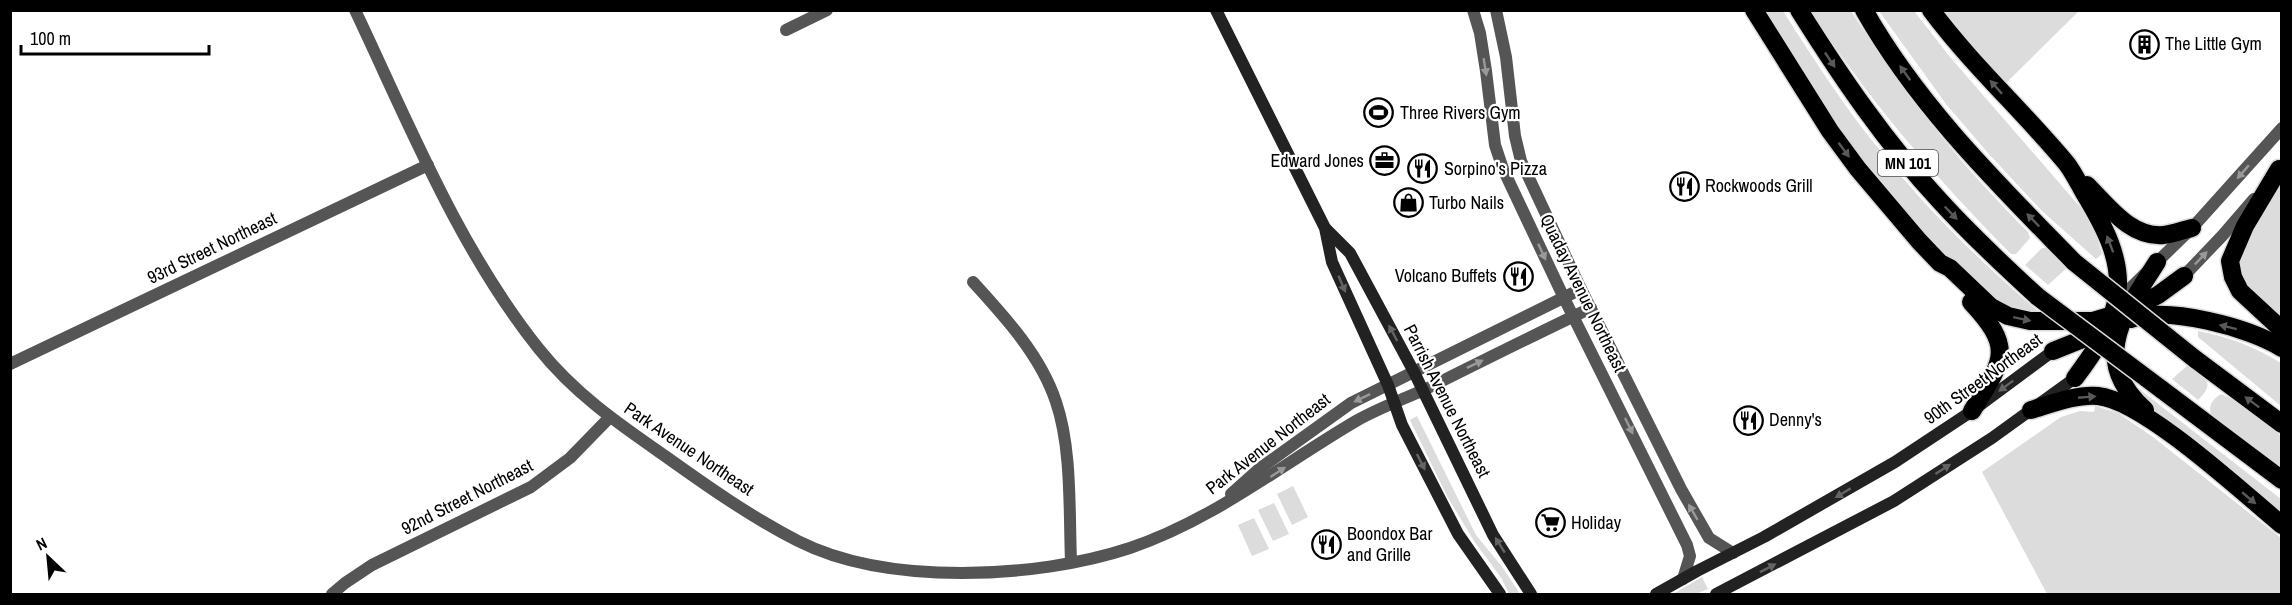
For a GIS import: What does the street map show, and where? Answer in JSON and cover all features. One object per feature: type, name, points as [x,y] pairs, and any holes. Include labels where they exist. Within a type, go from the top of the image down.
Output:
[{"type":"highway","points":[[1754,10],[1830,131],[1893,211],[1940,263],[1945,273],[1995,331],[2001,344],[2001,360],[1972,411]]},
{"type":"highway","name":"MN 101","points":[[1799,10],[1833,63],[1881,130],[1939,200],[1989,251],[2038,297],[2282,480]]},
{"type":"highway","name":"MN 101","points":[[1864,10],[1877,33],[1923,97],[1974,159],[2074,262],[2195,359],[2282,424]]},
{"type":"highway","points":[[1931,10],[1955,42],[2068,166],[2122,220],[2139,232],[2164,235],[2192,228]]},
{"type":"highway","points":[[2068,166],[2103,224],[2115,257],[2118,278],[2113,321],[2115,356],[2129,393],[2166,430],[2282,525]]},
{"type":"highway","points":[[2280,167],[2245,226],[2230,261],[2233,277],[2240,291],[2282,330]]},
{"type":"highway","points":[[2075,378],[2113,321],[2157,262]]},
{"type":"highway","points":[[1940,263],[1950,268],[1991,307],[2008,316],[2030,321],[2113,321],[2148,314],[2197,319],[2236,329],[2282,348]]},
{"type":"highway","points":[[2053,351],[2113,321],[2158,295],[2184,276]]},
{"type":"highway","points":[[2031,410],[2078,397],[2099,396],[2127,406],[2166,430]]},
{"type":"main road","name":"Parrish Avenue Northeast","points":[[1216,10],[1325,228],[1332,262],[1388,385],[1402,425],[1458,534],[1500,594]]},
{"type":"main road","name":"Parrish Avenue Northeast","points":[[1325,228],[1350,253],[1414,372],[1493,535],[1531,594]]},
{"type":"main road","name":"90th Street Northeast","points":[[1656,594],[1847,491],[1895,462],[1972,411],[2053,351]]},
{"type":"main road","points":[[1716,594],[1894,501],[1992,438],[2075,378]]},
{"type":"street","name":"Park Avenue Northeast","points":[[356,10],[428,165],[479,261],[514,316],[567,381],[609,418],[717,493],[797,541],[829,554],[880,568],[942,573],[1013,569],[1071,561],[1128,549],[1172,532],[1210,512],[1267,479],[1358,420],[1591,308]]},
{"type":"street","points":[[786,30],[827,10]]},
{"type":"street","name":"Quaday Avenue Northeast","points":[[1473,10],[1485,62],[1495,146],[1503,169],[1573,317],[1687,545],[1690,556],[1683,579]]},
{"type":"street","name":"Quaday Avenue Northeast","points":[[1496,10],[1506,57],[1515,136],[1521,161],[1581,289],[1694,513],[1710,538],[1733,553]]},
{"type":"street","points":[[2157,262],[2192,228],[2282,128]]},
{"type":"street","name":"93rd Street Northeast","points":[[10,364],[428,165]]},
{"type":"street","points":[[2148,314],[2222,236],[2280,167]]},
{"type":"street","points":[[973,282],[1002,314],[1033,357],[1046,378],[1056,402],[1063,429],[1071,561]]},
{"type":"street","name":"Park Avenue Northeast","points":[[1210,512],[1259,469],[1351,403],[1581,289]]},
{"type":"street","name":"92nd Street Northeast","points":[[332,594],[372,566],[531,487],[570,458],[609,418]]},
{"type":"shaded area","points":[[1761,11],[1783,11],[1818,66],[1868,136],[1900,175],[1957,237],[2040,313],[2033,315],[1994,304],[1923,234],[1858,154]]},
{"type":"shaded area","points":[[1811,11],[1851,11],[1891,71],[1934,127],[1979,180],[2028,232],[2030,238],[2016,254],[2011,254],[1983,225],[1905,138],[1856,76]]},
{"type":"shaded area","points":[[1879,11],[1914,11],[1950,57],[2081,208],[2093,225],[2102,254],[2096,259],[2042,211],[1988,153],[1946,104]]},
{"type":"shaded area","points":[[1944,11],[2079,11],[2005,84]]},
{"type":"shaded area","points":[[2281,182],[2281,327],[2248,294],[2238,268],[2241,265],[2240,252]]},
{"type":"shaded area","points":[[2042,248],[2046,248],[2069,266],[2048,285],[2025,265]]},
{"type":"shaded area","points":[[2198,331],[2241,343],[2281,363],[2281,406],[2198,337]]},
{"type":"shaded area","points":[[2187,366],[2203,377],[2208,384],[2204,394],[2198,400],[2172,379]]},
{"type":"shaded area","points":[[2139,389],[2281,499],[2281,518],[2158,417],[2136,392]]},
{"type":"shaded area","points":[[2221,394],[2232,399],[2281,436],[2281,468],[2211,414],[2212,402]]},
{"type":"shaded area","points":[[2095,406],[2118,413],[2153,437],[2281,538],[2281,594],[2047,594],[1982,472],[2061,417],[2080,411],[2094,412]]},
{"type":"shaded area","points":[[1417,416],[1476,535],[1503,568],[1520,594],[1509,594],[1502,579],[1474,541],[1447,496],[1410,420]]},
{"type":"shaded area","points":[[1293,486],[1308,517],[1292,525],[1277,494]]},
{"type":"shaded area","points":[[1274,503],[1289,534],[1273,541],[1258,510]]},
{"type":"shaded area","points":[[1254,518],[1269,549],[1252,556],[1238,525]]},
{"type":"shaded area","points":[[1702,577],[1708,589],[1696,594],[1673,594]]},
{"type":"place","name":"The Little Gym","points":[[2144,44]]},
{"type":"place","name":"Three Rivers Gym","points":[[1379,113]]},
{"type":"place","name":"Edward Jones","points":[[1385,161]]},
{"type":"place","name":"Sorpino's Pizza","points":[[1423,169]]},
{"type":"place","name":"Rockwoods Grill","points":[[1684,186]]},
{"type":"place","name":"Turbo Nails","points":[[1408,203]]},
{"type":"place","name":"Volcano Buffets","points":[[1518,276]]},
{"type":"place","name":"Denny's","points":[[1748,420]]},
{"type":"place","name":"Holiday","points":[[1550,523]]},
{"type":"place","name":"Boondox Bar and Grille","points":[[1326,544]]}]
